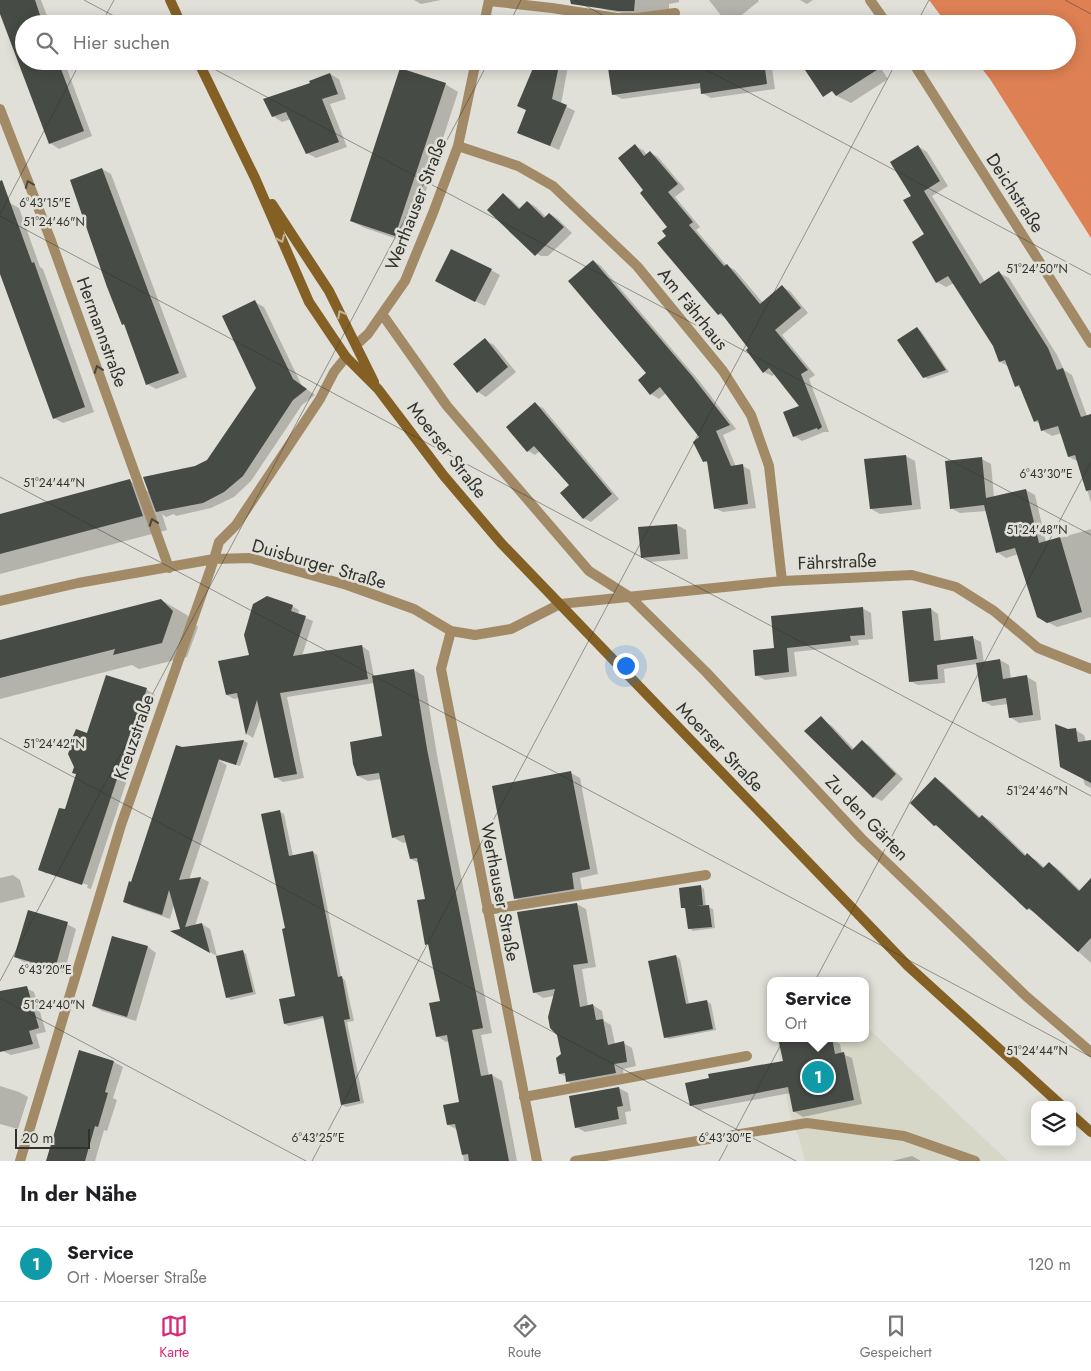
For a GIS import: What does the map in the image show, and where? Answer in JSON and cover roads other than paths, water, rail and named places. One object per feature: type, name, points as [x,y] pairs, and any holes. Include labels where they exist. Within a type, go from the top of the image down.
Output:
[{"type":"main road","points":[[170,0],[177,15]]},
{"type":"main road","name":"Moerser Straße","points":[[202,70],[255,178],[309,302],[346,357],[378,389],[444,476],[500,543],[908,966],[1058,1101]]},
{"type":"main road","name":"Moerser Straße","points":[[255,178],[329,291],[378,389]]},
{"type":"main road","points":[[1076,1118],[1091,1132]]},
{"type":"street","points":[[486,15],[489,0],[598,15]]},
{"type":"street","points":[[870,0],[880,15]]},
{"type":"street","points":[[666,15],[675,14]]},
{"type":"street","name":"Werthauser Straße","points":[[357,344],[368,334],[405,281],[458,146],[474,70]]},
{"type":"street","name":"Deichstraße","points":[[918,70],[1091,342]]},
{"type":"street","name":"Hermannstraße","points":[[0,109],[50,238],[169,568]]},
{"type":"street","name":"Am Fährhaus","points":[[458,146],[518,166],[553,186],[637,266],[723,371],[751,415],[769,466],[782,580]]},
{"type":"street","name":"Moerser Straße","points":[[382,314],[447,406],[590,571],[630,596]]},
{"type":"street","name":"Kreuzstraße","points":[[20,1161],[121,825],[219,542],[236,525],[320,399],[334,372],[346,357]]},
{"type":"street","name":"Duisburger Straße","points":[[0,601],[78,583],[214,559],[250,558],[347,586],[414,609],[451,631],[475,635],[511,629],[560,604]]},
{"type":"street","name":"Fährstraße","points":[[560,604],[782,580],[912,575],[956,587],[994,611],[1038,648],[1091,669]]},
{"type":"street","name":"Zu den Gärten","points":[[630,596],[706,672],[861,838],[1027,997],[1091,1052]]},
{"type":"street","name":"Werthauser Straße","points":[[451,631],[441,668],[537,1161]]},
{"type":"street","points":[[487,910],[706,875]]},
{"type":"street","points":[[524,1097],[747,1056]]},
{"type":"street","points":[[575,1161],[807,1122],[904,1136],[975,1161]]},
{"type":"place","name":"Service","points":[[818,1077]]}]
